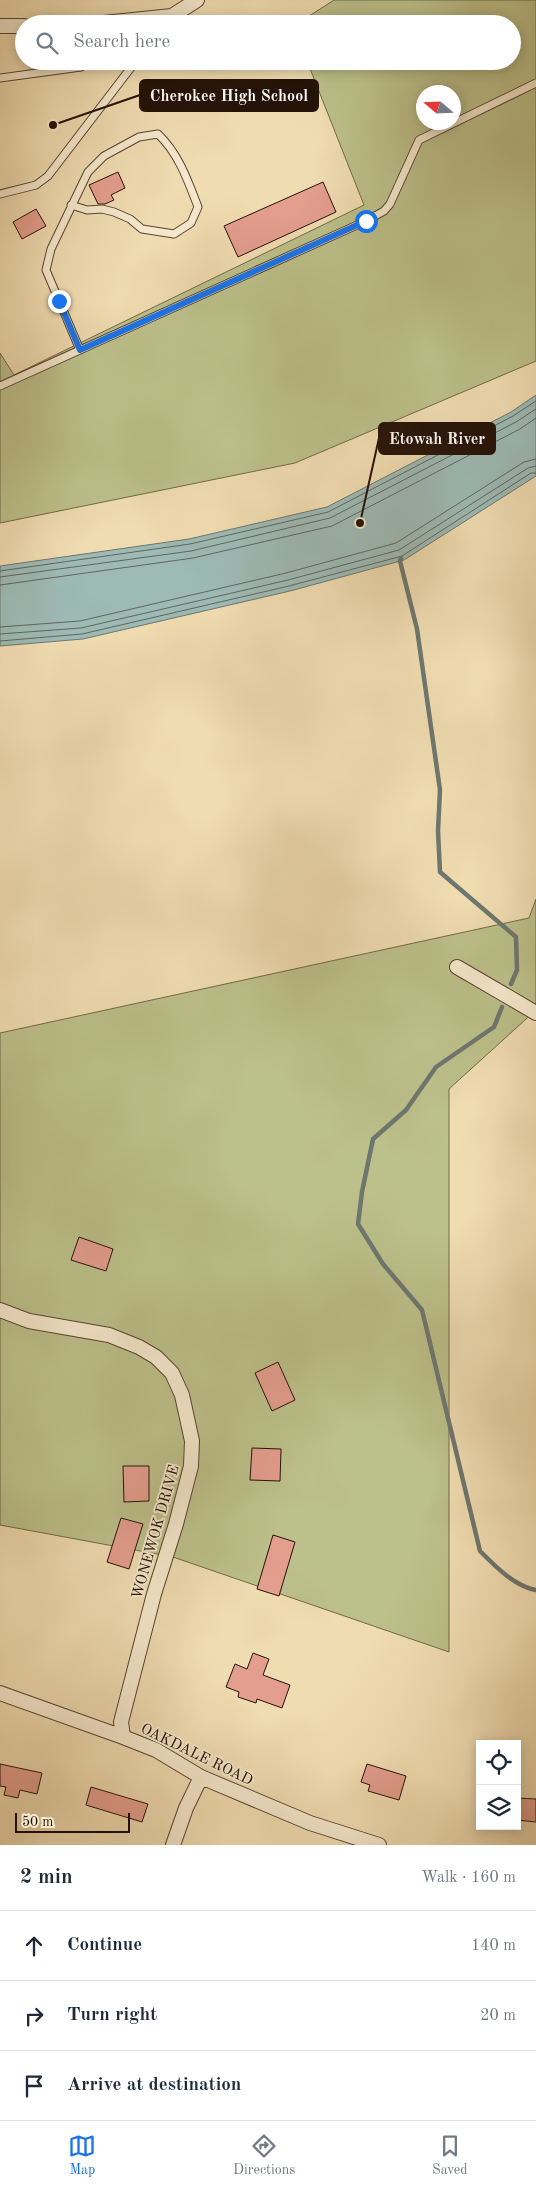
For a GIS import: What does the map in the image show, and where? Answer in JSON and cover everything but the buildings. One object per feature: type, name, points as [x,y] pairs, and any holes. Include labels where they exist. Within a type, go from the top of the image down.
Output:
[{"type":"street","points":[[175,15],[197,0]]},
{"type":"street","points":[[0,26],[15,26]]},
{"type":"street","points":[[457,966],[536,1012]]},
{"type":"street","name":"WONEWOK DRIVE","points":[[0,1310],[29,1321],[109,1335],[140,1347],[156,1357],[172,1373],[182,1395],[192,1441],[191,1466],[176,1524],[154,1594],[123,1713],[121,1722],[124,1737]]},
{"type":"street","name":"OAKDALE ROAD","points":[[0,1692],[156,1750],[201,1777],[310,1823],[380,1845]]},
{"type":"street","points":[[174,1845],[186,1808],[201,1777]]},
{"type":"lane","points":[[0,78],[59,70]]},
{"type":"lane","points":[[0,194],[36,185],[48,176],[129,70]]},
{"type":"lane","points":[[0,386],[357,225],[384,211],[390,204],[419,140],[536,82]]},
{"type":"lane","points":[[71,204],[87,210],[102,209],[114,212],[130,219],[142,229],[174,234],[191,223],[198,207],[185,173],[168,144],[158,134],[138,137],[104,156],[88,172],[71,204],[51,249],[46,270],[80,350]]},
{"type":"green space","points":[[334,0],[536,0],[536,361],[295,463],[0,523],[0,353],[14,375],[364,205],[311,70],[521,70],[521,15],[311,15]]},
{"type":"green space","points":[[536,899],[536,1010],[449,1089],[449,1652],[173,1557],[0,1525],[0,1033],[529,918]]},
{"type":"water","points":[[536,395],[536,476],[404,560],[290,591],[83,639],[0,646],[0,566],[189,539],[327,507],[511,412]]},
{"type":"waterway","points":[[401,558],[400,561],[417,629],[440,790],[438,831],[440,872],[516,937],[517,970],[511,984]]},
{"type":"waterway","points":[[502,1007],[494,1027],[436,1067],[406,1110],[373,1139],[362,1192],[358,1224],[383,1264],[422,1310],[480,1551],[513,1580],[536,1590]]},
{"type":"place","name":"Cherokee High School","points":[[53,125]]},
{"type":"place","name":"Etowah River","points":[[360,523]]},
{"type":"route","points":[[59,301],[80,350],[366,221]]}]
